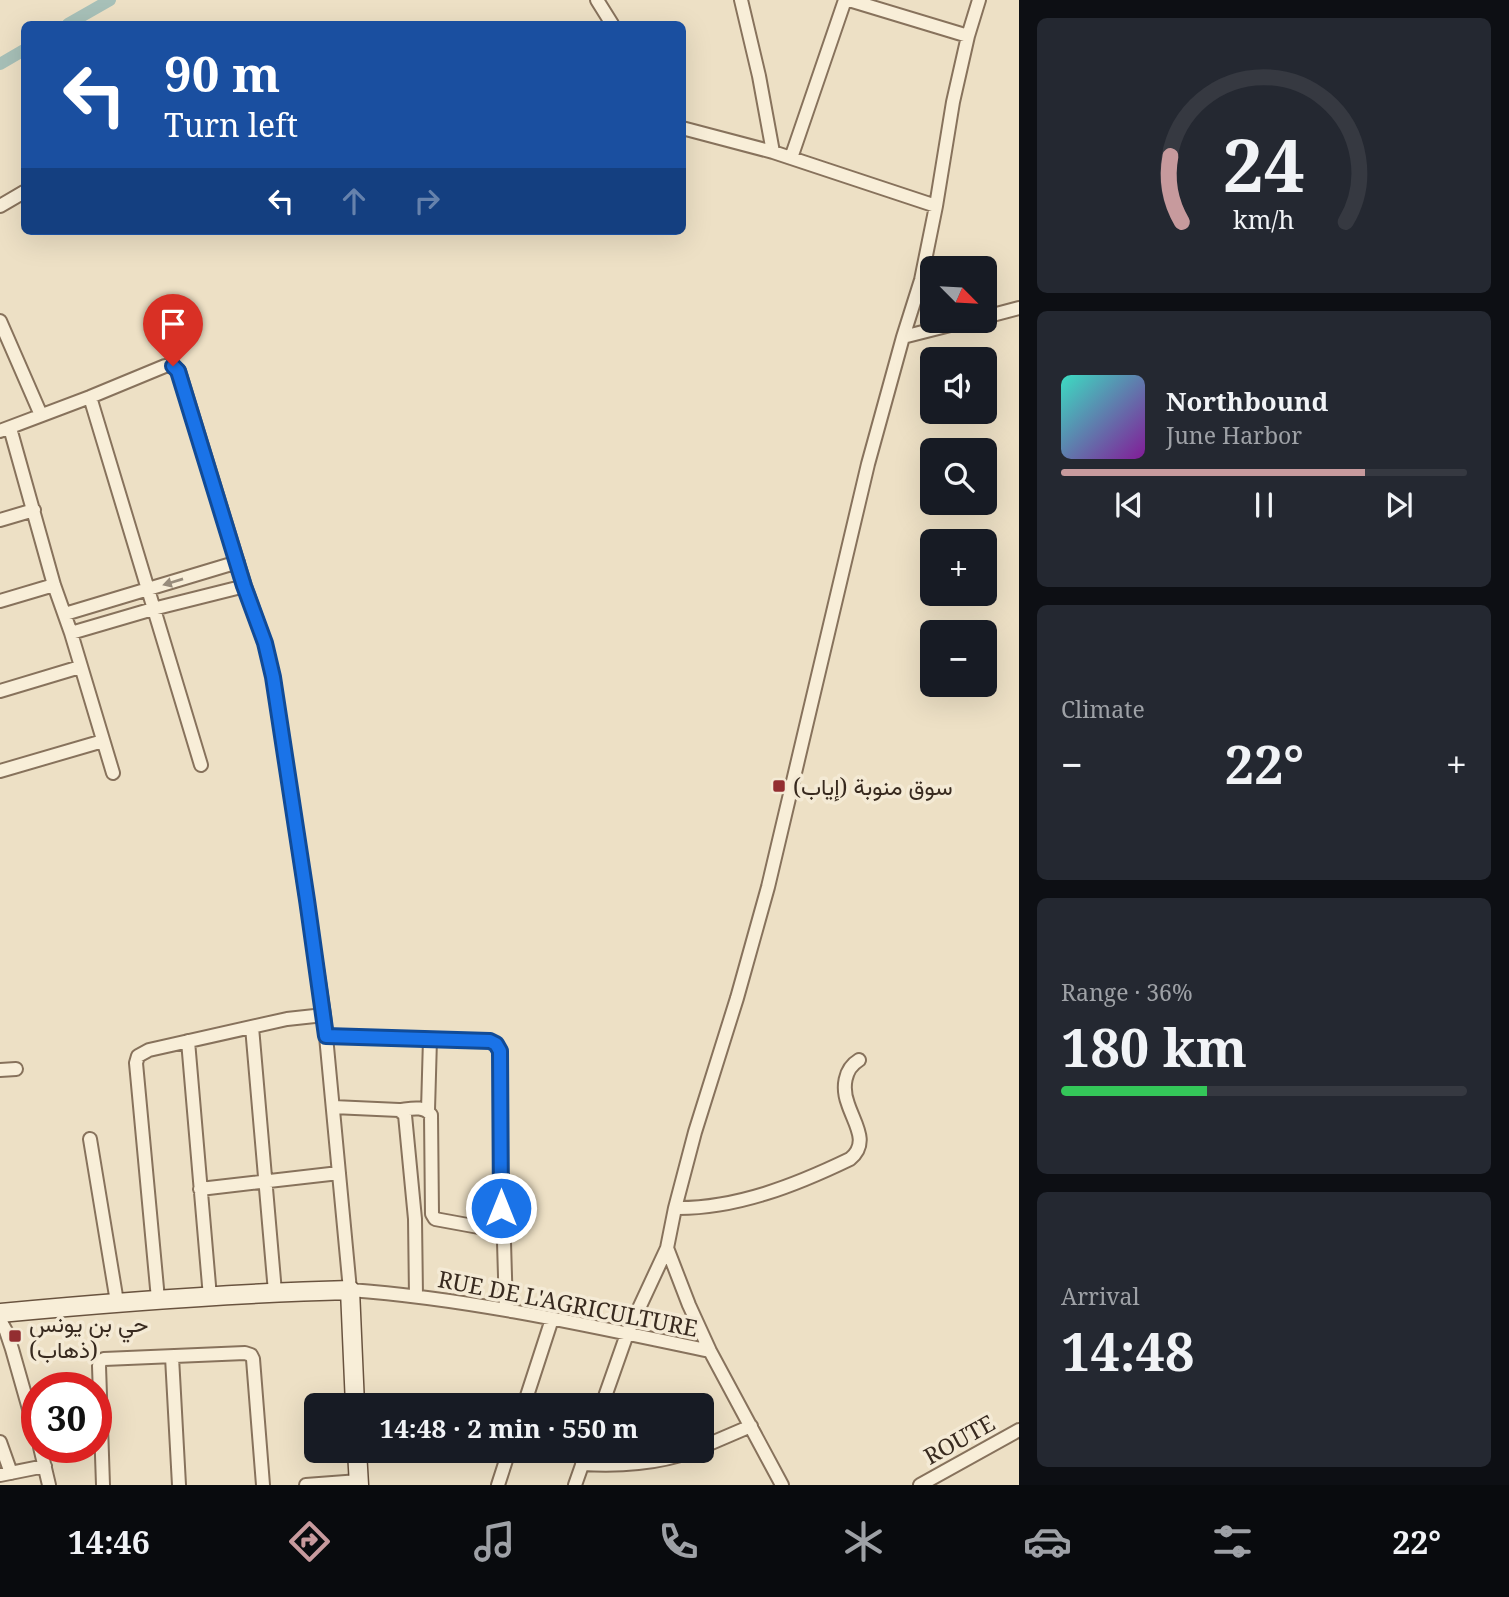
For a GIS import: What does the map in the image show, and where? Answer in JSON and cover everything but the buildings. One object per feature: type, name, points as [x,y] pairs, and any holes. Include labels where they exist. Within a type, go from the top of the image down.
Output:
[{"type":"street","points":[[597,0],[610,21]]},
{"type":"street","points":[[741,0],[773,152]]},
{"type":"street","points":[[791,158],[847,0],[968,36]]},
{"type":"street","points":[[606,1393],[627,1334],[667,1248],[695,1132],[768,887],[867,464],[921,280],[953,102],[979,0]]},
{"type":"street","points":[[686,129],[773,152],[936,206]]},
{"type":"street","points":[[0,206],[21,194]]},
{"type":"street","points":[[998,314],[1019,309]]},
{"type":"street","points":[[0,321],[41,415]]},
{"type":"street","points":[[903,337],[920,333]]},
{"type":"street","points":[[113,772],[54,585],[34,510],[5,430],[165,366],[173,366],[178,371],[239,562],[244,586],[265,643],[273,677],[324,1015],[351,1290],[355,1393]]},
{"type":"street","points":[[90,397],[201,765]]},
{"type":"street","points":[[0,520],[34,510]]},
{"type":"street","points":[[65,614],[239,562]]},
{"type":"street","points":[[0,601],[54,585]]},
{"type":"street","points":[[71,633],[244,586]]},
{"type":"street","points":[[0,691],[80,667]]},
{"type":"street","points":[[0,771],[103,741]]},
{"type":"street","points":[[158,1299],[136,1059],[149,1050],[287,1019],[324,1015]]},
{"type":"street","points":[[252,1027],[275,1292]]},
{"type":"street","points":[[326,1036],[490,1041],[496,1044],[500,1051],[501,1235],[506,1310]]},
{"type":"street","points":[[430,1039],[428,1110],[431,1115],[432,1214],[435,1219]]},
{"type":"street","points":[[188,1041],[209,1297]]},
{"type":"street","points":[[675,1208],[713,1206],[775,1190],[850,1159],[859,1149],[860,1136],[847,1103],[845,1082],[849,1068],[859,1060]]},
{"type":"street","points":[[0,1070],[16,1069]]},
{"type":"street","points":[[332,1107],[428,1110]]},
{"type":"street","points":[[399,1110],[405,1115],[415,1219],[416,1296]]},
{"type":"street","points":[[90,1139],[117,1302]]},
{"type":"street","points":[[200,1189],[339,1173]]},
{"type":"street","points":[[415,1219],[435,1219],[495,1230],[501,1235]]},
{"type":"street","points":[[667,1248],[710,1351]]},
{"type":"street","points":[[0,1313],[158,1299],[351,1290]]},
{"type":"street","name":"RUE DE L'AGRICULTURE","points":[[351,1290],[416,1296],[506,1310],[710,1351],[782,1485]]},
{"type":"street","points":[[528,1393],[552,1319]]},
{"type":"street","points":[[0,1320],[21,1382]]},
{"type":"street","points":[[103,1485],[100,1361],[245,1353],[251,1355],[253,1360],[263,1485]]},
{"type":"street","points":[[173,1357],[179,1485]]},
{"type":"street","points":[[714,1442],[751,1426]]},
{"type":"street","name":"ROUTE","points":[[920,1485],[1019,1430]]},
{"type":"street","points":[[0,1442],[5,1474],[45,1466]]},
{"type":"street","points":[[44,1463],[49,1485]]},
{"type":"street","points":[[306,1485],[359,1483],[358,1463]]},
{"type":"street","points":[[498,1485],[505,1463]]},
{"type":"street","points":[[575,1485],[582,1463]]},
{"type":"street","points":[[610,1463],[641,1463]]},
{"type":"waterway","points":[[73,21],[110,0]]},
{"type":"waterway","points":[[0,64],[21,52]]},
{"type":"place","name":"سوق منوبة (إياب)","points":[[779,786]]},
{"type":"place","name":"حي بن يونس (ذهاب)","points":[[15,1336]]},
{"type":"route","points":[[173,366],[178,371],[239,562],[244,586],[265,643],[273,677],[326,1036],[490,1041],[496,1044],[500,1051],[501,1208]]}]
